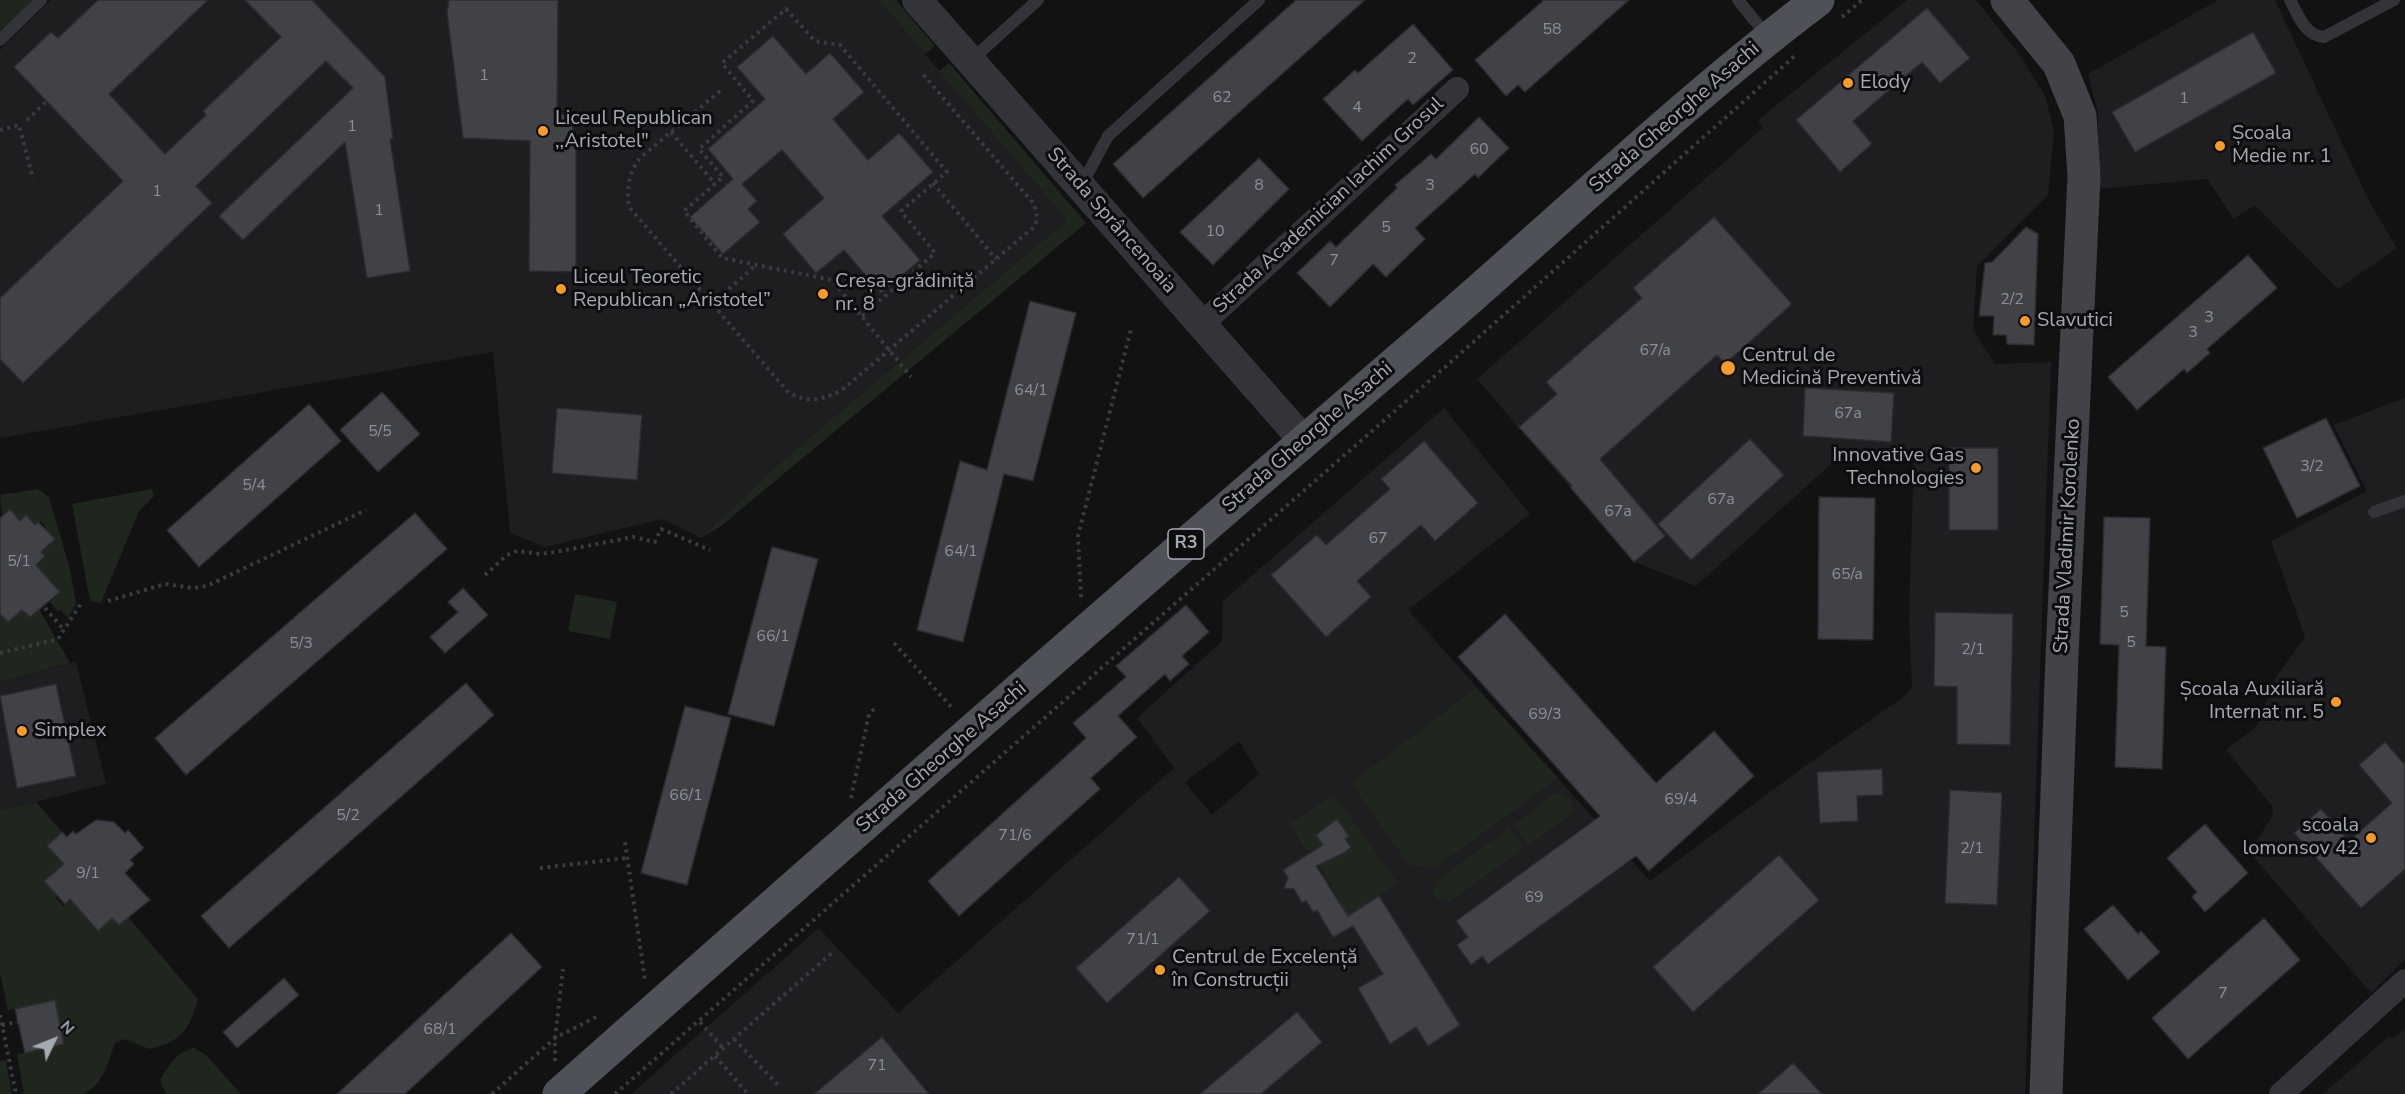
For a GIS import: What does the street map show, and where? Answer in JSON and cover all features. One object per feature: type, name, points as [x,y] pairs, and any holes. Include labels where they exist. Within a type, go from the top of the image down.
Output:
[{"type":"main road","name":"Strada Vladimir Korolenko","points":[[2007,0],[2059,64],[2080,116],[2084,176],[2062,656],[2046,1094]]},
{"type":"main road","name":"Strada Gheorghe Asachi","points":[[557,1082],[652,1013],[972,730],[1769,38],[1826,11]]},
{"type":"street","name":"Strada Sprâncenoaia","points":[[917,0],[969,62],[1304,441]]},
{"type":"street","name":"Strada Academician Iachim Grosul","points":[[1202,324],[1457,89]]},
{"type":"street","points":[[2281,1094],[2395,997],[2405,981]]},
{"type":"lane","points":[[0,40],[41,0]]},
{"type":"lane","points":[[969,62],[1038,0]]},
{"type":"lane","points":[[1081,187],[1108,136],[1259,0]]},
{"type":"lane","points":[[1738,0],[1769,38]]},
{"type":"lane","points":[[2290,0],[2304,27],[2315,36],[2324,36],[2394,0]]},
{"type":"lane","points":[[2374,512],[2405,501]]},
{"type":"path","points":[[1826,11],[1862,0]]},
{"type":"path","points":[[862,316],[935,254],[901,211],[947,172],[840,45],[815,41],[786,9],[722,63],[753,101],[699,149],[723,177],[684,211],[722,258],[832,280],[911,377]]},
{"type":"path","points":[[615,1094],[700,1022],[1799,52]]},
{"type":"path","points":[[720,91],[640,158],[631,170],[627,190],[629,207],[787,391],[799,399],[812,401],[841,391],[1035,226],[1037,217],[1034,204],[922,73]]},
{"type":"path","points":[[27,120],[47,101]]},
{"type":"path","points":[[0,130],[20,125],[33,180]]},
{"type":"path","points":[[671,132],[715,184]]},
{"type":"path","points":[[933,183],[996,259]]},
{"type":"path","points":[[712,304],[756,265]]},
{"type":"path","points":[[1082,607],[1078,536],[1131,329]]},
{"type":"path","points":[[108,601],[165,584],[193,588],[207,586],[366,510]]},
{"type":"path","points":[[485,575],[511,553],[555,552],[633,537],[655,542],[661,529],[710,550]]},
{"type":"path","points":[[0,653],[58,639],[82,602]]},
{"type":"path","points":[[45,608],[64,630]]},
{"type":"path","points":[[894,643],[972,730]]},
{"type":"path","points":[[851,801],[869,714],[876,707]]},
{"type":"path","points":[[625,842],[652,1013]]},
{"type":"path","points":[[540,868],[627,858]]},
{"type":"path","points":[[671,1094],[833,952]]},
{"type":"path","points":[[557,1082],[555,1038],[563,969]]},
{"type":"path","points":[[0,1016],[16,1094]]},
{"type":"path","points":[[492,1094],[555,1038],[598,1016]]},
{"type":"path","points":[[2,1025],[18,1022]]},
{"type":"path","points":[[700,1022],[723,1048]]},
{"type":"path","points":[[734,1039],[778,1085]]},
{"type":"path","points":[[715,1056],[748,1094]]},
{"type":"shaded area","points":[[0,0],[33,0],[0,31]]},
{"type":"shaded area","points":[[51,0],[879,0],[1067,220],[784,459],[701,538],[662,519],[545,547],[510,533],[493,352],[0,438],[0,50]]},
{"type":"shaded area","points":[[879,0],[896,0],[935,46],[925,54]]},
{"type":"shaded area","points":[[1907,0],[1976,0],[2016,50],[2045,95],[2054,131],[2048,195],[1977,266],[1973,330],[1995,364],[2051,362],[2025,1094],[631,1094],[819,928],[898,1013],[1174,768],[1137,718],[1222,641],[1223,601],[1444,408],[1530,514],[1408,610],[1650,881],[1812,761],[1902,698],[1912,687],[1909,617],[1914,454],[1841,455],[1696,586],[1634,562],[1477,379],[1763,128],[1758,120]],"holes":[[[1239,741],[1259,774],[1212,815],[1185,782]]]},
{"type":"shaded area","name":"Școala Medie nr. 1","points":[[2218,0],[2275,0],[2370,203],[2397,248],[2338,289],[2255,205],[2234,219],[2207,179],[2098,189],[2098,113],[2088,74]]},
{"type":"shaded area","points":[[949,63],[1086,223],[721,526],[701,538],[784,459],[1067,220],[939,71]]},
{"type":"shaded area","name":"Școala Auxiliară Internat nr. 5","points":[[2405,398],[2405,959],[2371,993],[2249,852],[2272,817],[2273,807],[2226,750],[2256,727],[2276,677],[2305,637],[2271,541],[2367,491],[2333,425]]},
{"type":"shaded area","points":[[38,489],[49,497],[70,569],[76,604],[68,618],[60,609],[58,612],[50,602],[57,595],[57,588],[42,572],[33,567],[44,557],[41,552],[46,527],[40,521],[35,525],[26,516],[20,521],[13,512],[7,512],[2,516],[0,495]]},
{"type":"shaded area","points":[[152,489],[154,496],[139,511],[101,603],[90,601],[72,504]]},
{"type":"shaded area","points":[[575,594],[617,602],[610,639],[568,631]]},
{"type":"shaded area","points":[[39,609],[70,663],[0,682],[0,614],[5,620],[11,619],[22,610],[30,617]]},
{"type":"shaded area","name":"Simplex","points":[[76,662],[106,784],[0,811],[0,682]]},
{"type":"shaded area","points":[[1476,688],[1558,778],[1439,865],[1431,868],[1409,865],[1351,783]]},
{"type":"shaded area","points":[[1562,793],[1570,799],[1575,810],[1528,845],[1514,825],[1554,794]]},
{"type":"shaded area","points":[[1334,794],[1398,883],[1347,917],[1336,902],[1339,898],[1311,849],[1307,852],[1290,824]]},
{"type":"shaded area","points":[[36,802],[62,832],[50,848],[67,864],[51,874],[46,883],[57,896],[56,898],[63,906],[75,895],[90,912],[85,917],[95,928],[101,927],[112,918],[119,925],[128,917],[198,999],[187,1027],[169,1043],[149,1049],[125,1039],[115,1043],[100,1079],[83,1094],[24,1094],[17,1054],[64,1044],[54,1001],[8,1010],[0,973],[0,811]]},
{"type":"shaded area","points":[[1509,828],[1524,848],[1449,902],[1438,899],[1433,892],[1436,881]]},
{"type":"shaded area","points":[[2405,1029],[2405,1094],[2323,1094],[2388,1037],[2392,1038]]},
{"type":"shaded area","points":[[194,1048],[206,1055],[241,1094],[166,1094],[160,1080],[163,1074],[178,1056]]},
{"type":"shaded area","points":[[6,1060],[12,1094],[0,1094],[0,1061]]},
{"type":"building","points":[[98,0],[208,0],[109,94],[165,154],[206,115],[203,111],[281,37],[245,0],[312,0],[385,77],[393,139],[390,139],[410,271],[367,278],[345,142],[243,240],[219,216],[353,88],[326,61],[196,186],[212,203],[23,383],[0,359],[0,298],[123,181],[14,67],[51,32],[58,38]]},
{"type":"building","name":"Liceul Republican ,,Aristotel\"","points":[[449,0],[558,0],[557,110],[570,120],[576,136],[576,272],[529,271],[530,141],[463,138],[447,13]]},
{"type":"building","points":[[1296,0],[1365,0],[1143,198],[1113,164]]},
{"type":"building","points":[[1544,0],[1629,0],[1525,92],[1518,85],[1506,96],[1475,60]]},
{"type":"building","points":[[1927,8],[1970,58],[1940,83],[1922,62],[1853,121],[1872,144],[1840,172],[1796,120]]},
{"type":"building","points":[[1413,24],[1453,70],[1413,105],[1408,99],[1362,141],[1323,99],[1355,70],[1358,73]]},
{"type":"building","points":[[2253,32],[2276,73],[2135,152],[2112,112]]},
{"type":"building","points":[[773,36],[806,74],[830,53],[864,92],[833,119],[868,160],[899,133],[933,172],[882,216],[920,260],[881,293],[844,250],[816,273],[783,234],[824,198],[782,150],[742,184],[757,201],[748,209],[760,222],[723,254],[690,217],[733,179],[708,149],[765,99],[737,67]]},
{"type":"building","points":[[1479,117],[1509,148],[1478,178],[1475,174],[1415,228],[1425,239],[1386,277],[1373,264],[1330,307],[1297,273],[1330,241],[1336,247],[1397,188],[1395,185],[1431,154],[1436,159]]},
{"type":"building","points":[[1259,158],[1289,189],[1213,265],[1180,232]]},
{"type":"building","points":[[1714,217],[1792,304],[1725,364],[1717,355],[1600,459],[1665,536],[1634,562],[1570,487],[1572,486],[1519,427],[1557,394],[1546,382],[1642,298],[1633,288]]},
{"type":"building","points":[[2026,227],[2038,234],[2034,345],[2007,344],[2006,335],[1993,335],[1994,316],[1979,316],[1985,263],[1992,262]]},
{"type":"building","points":[[2248,255],[2277,288],[2207,349],[2210,353],[2187,373],[2184,369],[2137,410],[2108,377]]},
{"type":"building","points":[[1030,301],[1076,313],[1033,481],[1004,474],[963,642],[917,630],[960,461],[987,470]]},
{"type":"building","points":[[1805,388],[1894,393],[1891,442],[1803,436]]},
{"type":"building","points":[[382,392],[420,434],[378,472],[340,430]]},
{"type":"building","points":[[309,404],[341,441],[199,567],[167,530]]},
{"type":"building","points":[[557,408],[642,415],[637,480],[552,473]]},
{"type":"building","points":[[2326,418],[2360,486],[2297,518],[2263,448]]},
{"type":"building","points":[[1750,439],[1784,475],[1691,560],[1658,524]]},
{"type":"building","points":[[1424,441],[1478,503],[1435,541],[1421,525],[1357,581],[1371,597],[1326,637],[1271,575],[1317,535],[1326,545],[1390,489],[1381,479]]},
{"type":"building","points":[[1949,448],[1998,448],[1998,530],[1949,530]]},
{"type":"building","points":[[1819,497],[1875,498],[1873,640],[1818,639]]},
{"type":"building","points":[[10,509],[20,521],[26,515],[35,525],[38,522],[55,539],[41,552],[45,556],[36,565],[60,592],[30,617],[22,610],[8,622],[0,614],[0,518]]},
{"type":"building","points":[[415,513],[447,549],[186,775],[155,738]]},
{"type":"building","points":[[2104,517],[2150,518],[2146,646],[2166,647],[2162,769],[2115,767],[2119,645],[2100,644]]},
{"type":"building","points":[[772,547],[818,559],[774,726],[728,714]]},
{"type":"building","points":[[463,588],[488,615],[445,653],[430,637],[458,612],[448,602]]},
{"type":"building","points":[[1186,605],[1209,632],[1182,656],[1189,664],[1170,681],[1165,674],[1118,716],[1137,737],[1091,778],[1100,789],[959,916],[928,881],[1086,738],[1073,723],[1126,677],[1116,666]]},
{"type":"building","points":[[1935,612],[2013,614],[2010,745],[1957,744],[1957,687],[1934,686]]},
{"type":"building","points":[[1505,614],[1656,783],[1714,731],[1754,776],[1649,871],[1636,856],[1488,964],[1482,956],[1471,965],[1457,945],[1468,937],[1456,921],[1600,816],[1458,657]]},
{"type":"building","points":[[466,683],[494,715],[229,948],[201,916]]},
{"type":"building","points":[[56,684],[76,776],[17,788],[0,696]]},
{"type":"building","points":[[685,706],[731,718],[687,885],[641,873]]},
{"type":"building","points":[[2385,742],[2405,765],[2405,869],[2361,908],[2294,833],[2321,809],[2349,841],[2392,803],[2359,765]]},
{"type":"building","points":[[1882,769],[1883,795],[1857,796],[1858,821],[1820,823],[1817,772]]},
{"type":"building","points":[[1950,790],[2002,793],[1997,905],[1945,903]]},
{"type":"building","points":[[1337,819],[1349,836],[1345,839],[1351,847],[1344,853],[1316,866],[1348,916],[1379,896],[1460,1025],[1428,1046],[1416,1027],[1390,1044],[1358,988],[1383,974],[1353,926],[1333,937],[1317,910],[1313,912],[1306,901],[1302,903],[1294,889],[1284,888],[1288,878],[1283,870],[1323,845],[1316,835]]},
{"type":"building","points":[[96,820],[114,822],[125,833],[128,830],[144,848],[130,860],[134,864],[125,873],[150,900],[119,925],[112,918],[98,931],[70,899],[65,904],[44,881],[64,864],[47,846],[62,832],[67,837],[73,831],[76,834]]},
{"type":"building","points":[[2205,824],[2248,873],[2205,912],[2192,897],[2197,892],[2167,858]]},
{"type":"building","points":[[1779,855],[1819,900],[1693,1012],[1653,967]]},
{"type":"building","points":[[1179,877],[1210,911],[1107,1003],[1076,968]]},
{"type":"building","points":[[2113,905],[2138,934],[2141,931],[2160,952],[2128,980],[2084,929]]},
{"type":"building","points":[[2264,918],[2300,960],[2188,1059],[2152,1018]]},
{"type":"building","points":[[511,933],[542,967],[405,1094],[337,1094]]},
{"type":"building","points":[[284,978],[299,995],[237,1048],[223,1032]]},
{"type":"building","points":[[55,1000],[64,1044],[25,1053],[15,1009]]},
{"type":"building","points":[[1297,1012],[1322,1042],[1261,1094],[1200,1094]]},
{"type":"building","points":[[882,1037],[929,1094],[814,1094]]},
{"type":"building","points":[[1793,1063],[1822,1094],[1758,1094]]},
{"type":"place","name":"Elody","points":[[1848,83]]},
{"type":"place","name":"Liceul Republican ,,Aristotel\"","points":[[543,131]]},
{"type":"place","name":"Școala Medie nr. 1","points":[[2220,146]]},
{"type":"place","name":"Liceul Teoretic Republican „Aristotel”","points":[[561,289]]},
{"type":"place","name":"Creșa-grădiniță nr. 8","points":[[823,294]]},
{"type":"place","name":"Slavutici","points":[[2025,321]]},
{"type":"place","name":"Centrul de Medicină Preventivă","points":[[1728,368]]},
{"type":"place","name":"Innovative Gas Technologies","points":[[1976,468]]},
{"type":"place","name":"Școala Auxiliară Internat nr. 5","points":[[2336,702]]},
{"type":"place","name":"Simplex","points":[[22,731]]},
{"type":"place","name":"scoala lomonsov 42","points":[[2371,838]]},
{"type":"place","name":"Centrul de Excelență în Construcții","points":[[1160,970]]}]
